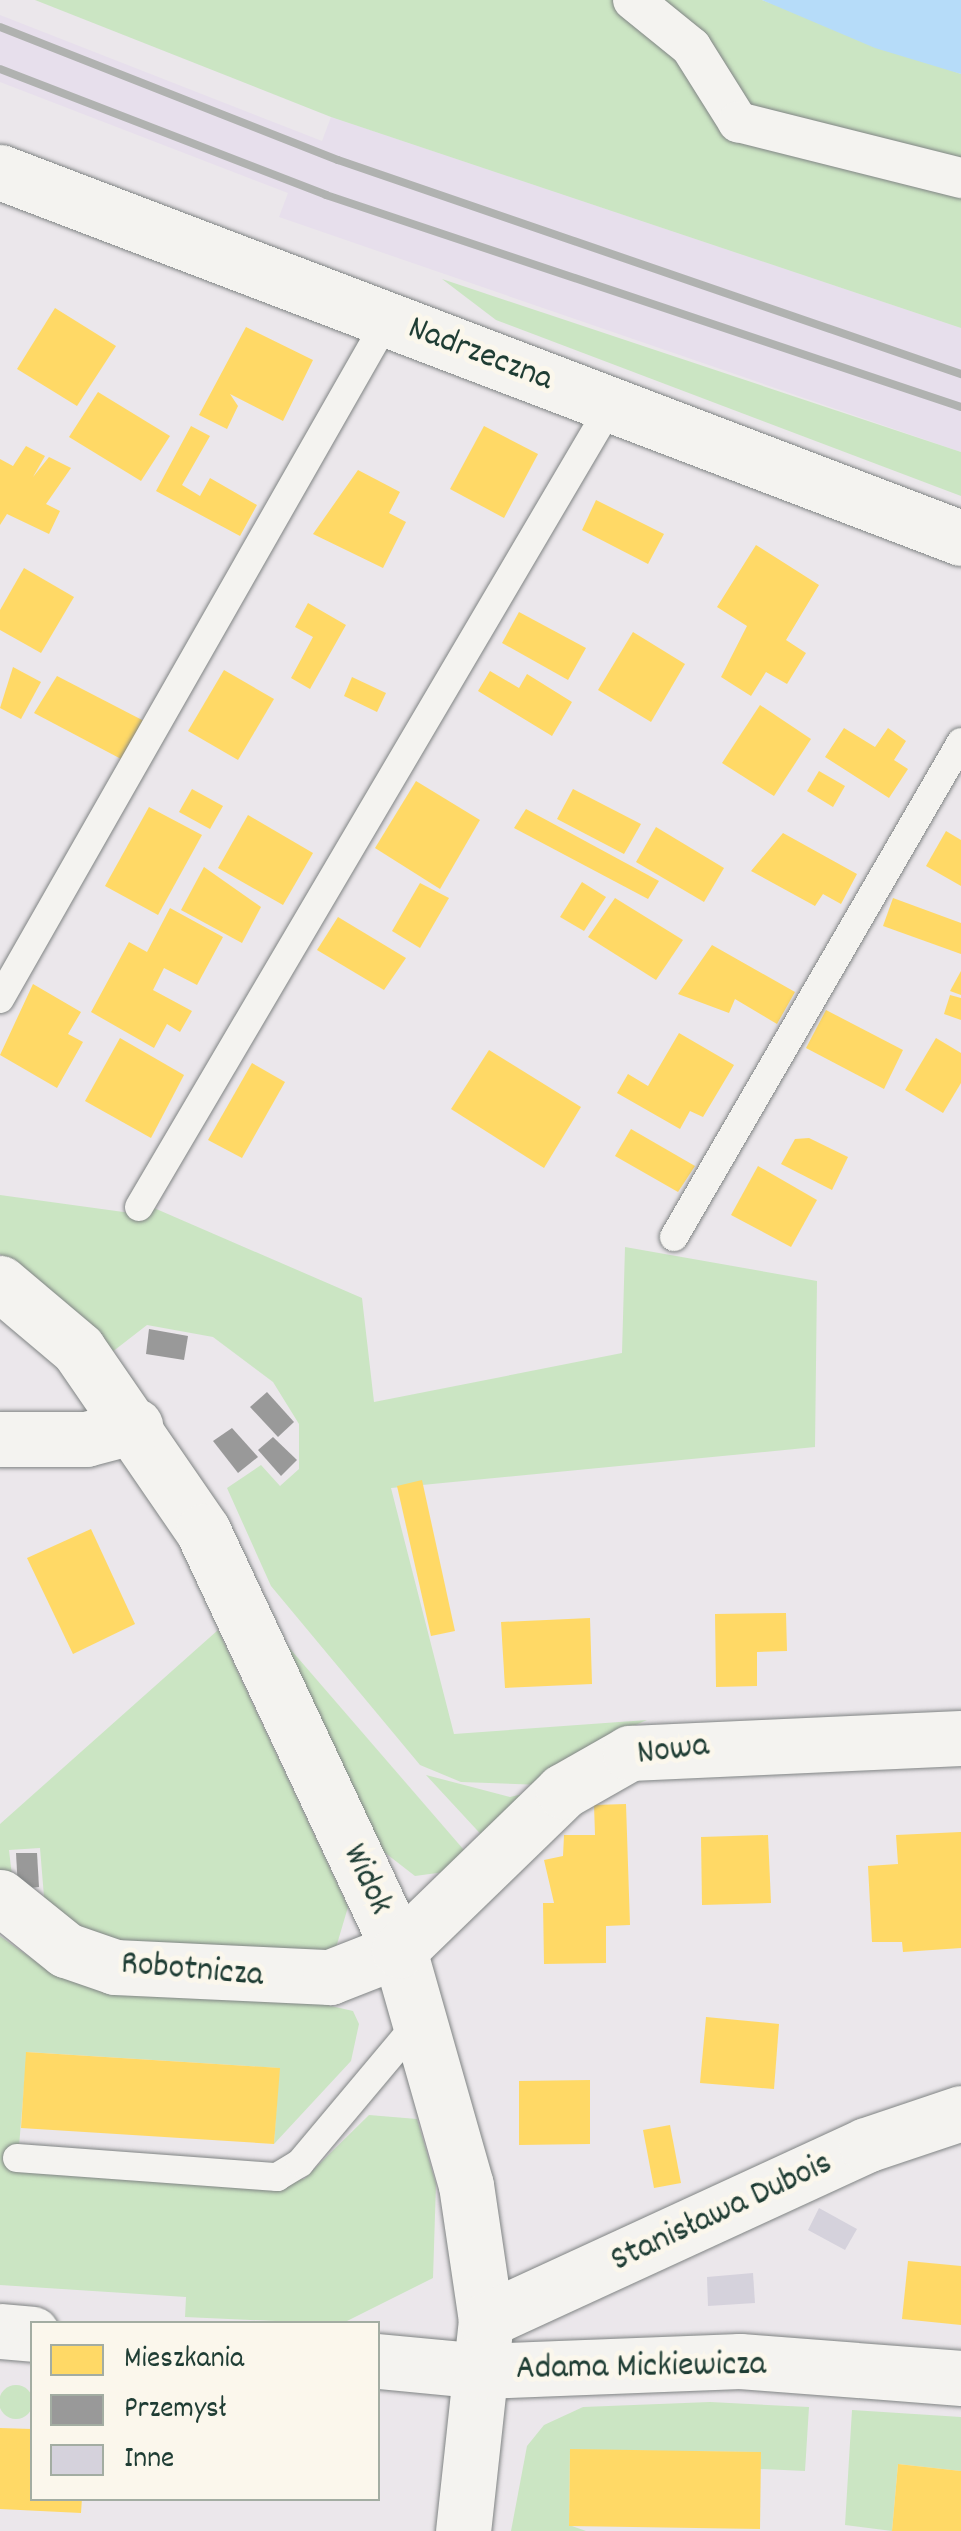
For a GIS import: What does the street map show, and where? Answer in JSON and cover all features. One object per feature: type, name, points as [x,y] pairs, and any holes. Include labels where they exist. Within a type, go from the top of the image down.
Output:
[{"type":"street","points":[[633,0],[691,47],[738,122],[961,178]]},
{"type":"street","name":"Nadrzeczna","points":[[0,172],[961,538]]},
{"type":"street","name":"Widok","points":[[0,1284],[78,1349],[135,1426],[203,1531],[399,1950],[466,2186],[484,2346]]},
{"type":"street","points":[[0,1438],[86,1440],[135,1426]]},
{"type":"street","name":"Nowa","points":[[399,1950],[562,1791],[630,1753],[961,1738]]},
{"type":"street","name":"Robotnicza","points":[[0,1897],[66,1950],[115,1967],[306,1980],[399,1950]]},
{"type":"street","name":"Stanisława Dubois","points":[[484,2346],[866,2145],[961,2112]]},
{"type":"street","points":[[0,2331],[30,2334]]},
{"type":"street","points":[[380,2361],[484,2346]]},
{"type":"street","name":"Adama Mickiewicza","points":[[463,2531],[484,2346],[961,2378]]},
{"type":"lane","points":[[0,998],[388,320]]},
{"type":"lane","points":[[139,1207],[612,404]]},
{"type":"lane","points":[[674,1237],[961,742]]},
{"type":"lane","points":[[18,2158],[276,2177],[300,2163],[420,2020]]},
{"type":"shaded area","points":[[0,15],[322,141],[331,117],[961,328],[961,452],[279,217],[288,193],[0,82]]},
{"type":"green space","points":[[35,0],[762,0],[961,74],[961,328],[331,117]]},
{"type":"green space","points":[[442,279],[961,452],[961,496],[496,320]]},
{"type":"green space","points":[[0,1195],[138,1214],[154,1208],[362,1298],[374,1402],[622,1353],[625,1247],[817,1281],[815,1447],[391,1488],[454,1734],[647,1720],[596,1742],[542,1785],[461,1782],[420,1765],[271,1586],[227,1488],[261,1465],[280,1486],[299,1469],[299,1424],[273,1382],[213,1337],[147,1325],[107,1356],[62,1301],[0,1254]]},
{"type":"green space","points":[[266,1621],[470,1857],[452,1871],[415,1876],[375,1845]]},
{"type":"green space","points":[[218,1630],[348,1907],[335,1951],[108,1950],[46,1921],[40,1848],[9,1850],[14,1894],[0,1880],[0,1824]]},
{"type":"green space","points":[[426,1775],[510,1797],[540,1790],[488,1842]]},
{"type":"green space","points":[[0,1936],[42,1966],[305,2000],[353,2011],[359,2024],[351,2061],[274,2144],[279,2068],[27,2052],[18,2158],[304,2179],[369,2115],[417,2119],[436,2184],[433,2278],[347,2321],[185,2317],[186,2297],[0,2285]]},
{"type":"green space","points":[[16,2385],[28,2390],[28,2414],[16,2419],[4,2414],[-1,2402],[4,2390]]},
{"type":"green space","points":[[710,2402],[809,2407],[805,2471],[760,2469],[761,2452],[570,2450],[569,2525],[586,2531],[511,2531],[527,2446],[544,2425],[583,2407]]},
{"type":"green space","points":[[852,2410],[961,2417],[961,2471],[898,2464],[892,2531],[845,2525]]},
{"type":"water","points":[[762,0],[961,0],[961,74],[875,48]]},
{"type":"building: Mieszkania","points":[[55,308],[116,346],[77,406],[17,369]]},
{"type":"building: Mieszkania","points":[[246,327],[313,360],[283,421],[230,394],[238,406],[227,429],[199,415]]},
{"type":"building: Mieszkania","points":[[98,392],[170,436],[141,481],[69,437]]},
{"type":"building: Mieszkania","points":[[191,426],[210,436],[182,485],[200,496],[210,478],[257,505],[240,536],[156,491]]},
{"type":"building: Mieszkania","points":[[484,426],[538,454],[504,518],[450,489]]},
{"type":"building: Mieszkania","points":[[26,446],[45,456],[33,477],[49,457],[71,468],[46,504],[60,511],[49,534],[7,514],[0,525],[0,459],[13,466]]},
{"type":"building: Mieszkania","points":[[358,470],[400,492],[389,513],[406,522],[383,568],[313,534]]},
{"type":"building: Mieszkania","points":[[596,500],[664,534],[648,564],[582,530]]},
{"type":"building: Mieszkania","points":[[756,545],[819,585],[786,640],[806,653],[787,684],[766,672],[751,696],[721,677],[747,626],[717,607]]},
{"type":"building: Mieszkania","points":[[24,568],[74,597],[41,653],[0,630],[0,610]]},
{"type":"building: Mieszkania","points":[[308,603],[346,625],[310,689],[291,678],[313,637],[295,627]]},
{"type":"building: Mieszkania","points":[[519,612],[586,648],[568,680],[502,643]]},
{"type":"building: Mieszkania","points":[[633,632],[685,664],[651,722],[598,690]]},
{"type":"building: Mieszkania","points":[[13,667],[41,682],[21,719],[0,708]]},
{"type":"building: Mieszkania","points":[[224,670],[274,699],[238,760],[188,731]]},
{"type":"building: Mieszkania","points":[[490,671],[519,688],[527,674],[572,702],[552,736],[478,691]]},
{"type":"building: Mieszkania","points":[[57,676],[146,722],[123,760],[34,713]]},
{"type":"building: Mieszkania","points":[[352,677],[386,693],[377,712],[344,696]]},
{"type":"building: Mieszkania","points":[[760,705],[811,739],[774,796],[722,763]]},
{"type":"building: Mieszkania","points":[[844,728],[875,747],[888,728],[906,741],[894,760],[908,769],[889,798],[825,757]]},
{"type":"building: Mieszkania","points":[[819,771],[845,786],[833,807],[807,791]]},
{"type":"building: Mieszkania","points":[[416,781],[480,820],[440,889],[375,848]]},
{"type":"building: Mieszkania","points":[[192,789],[223,806],[210,829],[179,812]]},
{"type":"building: Mieszkania","points":[[573,789],[641,824],[624,854],[557,819]]},
{"type":"building: Mieszkania","points":[[149,807],[202,835],[158,915],[105,886]]},
{"type":"building: Mieszkania","points":[[526,809],[659,881],[648,899],[514,828]]},
{"type":"building: Mieszkania","points":[[248,815],[313,853],[283,905],[218,868]]},
{"type":"building: Mieszkania","points":[[656,827],[724,868],[704,902],[636,862]]},
{"type":"building: Mieszkania","points":[[946,831],[961,840],[961,886],[926,866]]},
{"type":"building: Mieszkania","points":[[783,833],[857,874],[841,904],[823,894],[815,906],[751,871]]},
{"type":"building: Mieszkania","points":[[204,867],[261,907],[242,943],[181,910]]},
{"type":"building: Mieszkania","points":[[582,882],[606,897],[584,931],[560,917]]},
{"type":"building: Mieszkania","points":[[420,883],[449,898],[420,948],[392,931]]},
{"type":"building: Mieszkania","points":[[615,898],[683,940],[656,980],[588,937]]},
{"type":"building: Mieszkania","points":[[893,898],[961,923],[961,954],[883,926]]},
{"type":"building: Mieszkania","points":[[170,908],[223,937],[197,985],[164,968],[153,990],[192,1011],[180,1032],[167,1024],[154,1048],[91,1012],[129,942],[147,952]]},
{"type":"building: Mieszkania","points":[[338,917],[406,958],[384,990],[317,950]]},
{"type":"building: Mieszkania","points":[[712,945],[795,992],[777,1024],[735,999],[729,1013],[678,994]]},
{"type":"building: Mieszkania","points":[[961,971],[961,995],[950,991]]},
{"type":"building: Mieszkania","points":[[33,984],[81,1012],[68,1034],[83,1042],[57,1088],[0,1055]]},
{"type":"building: Mieszkania","points":[[950,995],[961,998],[961,1020],[944,1014]]},
{"type":"building: Mieszkania","points":[[826,1010],[903,1050],[884,1089],[806,1048]]},
{"type":"building: Mieszkania","points":[[679,1033],[734,1065],[703,1117],[690,1111],[680,1129],[617,1093],[628,1074],[648,1086]]},
{"type":"building: Mieszkania","points":[[120,1038],[184,1075],[151,1138],[85,1101]]},
{"type":"building: Mieszkania","points":[[936,1038],[961,1053],[961,1083],[943,1113],[905,1090]]},
{"type":"building: Mieszkania","points":[[489,1050],[581,1107],[544,1168],[451,1109]]},
{"type":"building: Mieszkania","points":[[252,1063],[285,1082],[242,1158],[208,1140]]},
{"type":"building: Mieszkania","points":[[631,1129],[695,1166],[678,1192],[615,1156]]},
{"type":"building: Mieszkania","points":[[809,1138],[848,1157],[832,1190],[781,1164],[795,1139]]},
{"type":"building: Mieszkania","points":[[758,1166],[817,1200],[791,1247],[731,1215]]},
{"type":"building: Mieszkania","points":[[422,1480],[455,1631],[431,1636],[397,1486]]},
{"type":"building: Mieszkania","points":[[91,1529],[135,1624],[73,1654],[27,1558]]},
{"type":"building: Mieszkania","points":[[786,1613],[787,1651],[757,1652],[757,1686],[716,1687],[715,1614]]},
{"type":"building: Mieszkania","points":[[590,1618],[592,1684],[505,1688],[501,1622]]},
{"type":"building: Mieszkania","points":[[626,1804],[630,1925],[606,1926],[606,1963],[544,1964],[543,1903],[554,1903],[544,1860],[563,1856],[564,1835],[595,1835],[594,1805]]},
{"type":"building: Mieszkania","points":[[961,1832],[961,1948],[903,1952],[902,1942],[872,1942],[868,1866],[898,1864],[896,1835]]},
{"type":"building: Mieszkania","points":[[768,1835],[771,1903],[702,1905],[701,1837]]},
{"type":"building: Mieszkania","points":[[706,2017],[779,2024],[774,2089],[700,2083]]},
{"type":"building: Mieszkania","points":[[26,2052],[280,2068],[274,2144],[21,2128]]},
{"type":"building: Mieszkania","points":[[590,2080],[590,2144],[519,2145],[519,2081]]},
{"type":"building: Mieszkania","points":[[670,2125],[681,2183],[654,2188],[643,2130]]},
{"type":"building: Mieszkania","points":[[908,2261],[961,2266],[961,2325],[902,2319]]},
{"type":"building: Mieszkania","points":[[0,2428],[30,2429],[30,2501],[82,2501],[81,2513],[0,2509]]},
{"type":"building: Mieszkania","points":[[570,2449],[761,2452],[760,2529],[569,2526]]},
{"type":"building: Mieszkania","points":[[898,2464],[961,2471],[961,2531],[892,2531]]},
{"type":"building: Przemysł","points":[[149,1329],[188,1336],[184,1360],[146,1354]]},
{"type":"building: Przemysł","points":[[267,1392],[294,1422],[278,1437],[250,1407]]},
{"type":"building: Przemysł","points":[[232,1428],[258,1457],[238,1473],[213,1441]]},
{"type":"building: Przemysł","points":[[273,1437],[297,1460],[281,1476],[258,1450]]},
{"type":"building: Przemysł","points":[[16,1853],[37,1853],[39,1887],[18,1889]]},
{"type":"building: Inne","points":[[819,2208],[857,2229],[845,2250],[808,2230]]},
{"type":"building: Inne","points":[[753,2273],[755,2303],[708,2306],[707,2277]]},
{"type":"railway","points":[[0,27],[338,160],[961,374]]},
{"type":"railway","points":[[0,69],[326,195],[961,407]]}]
